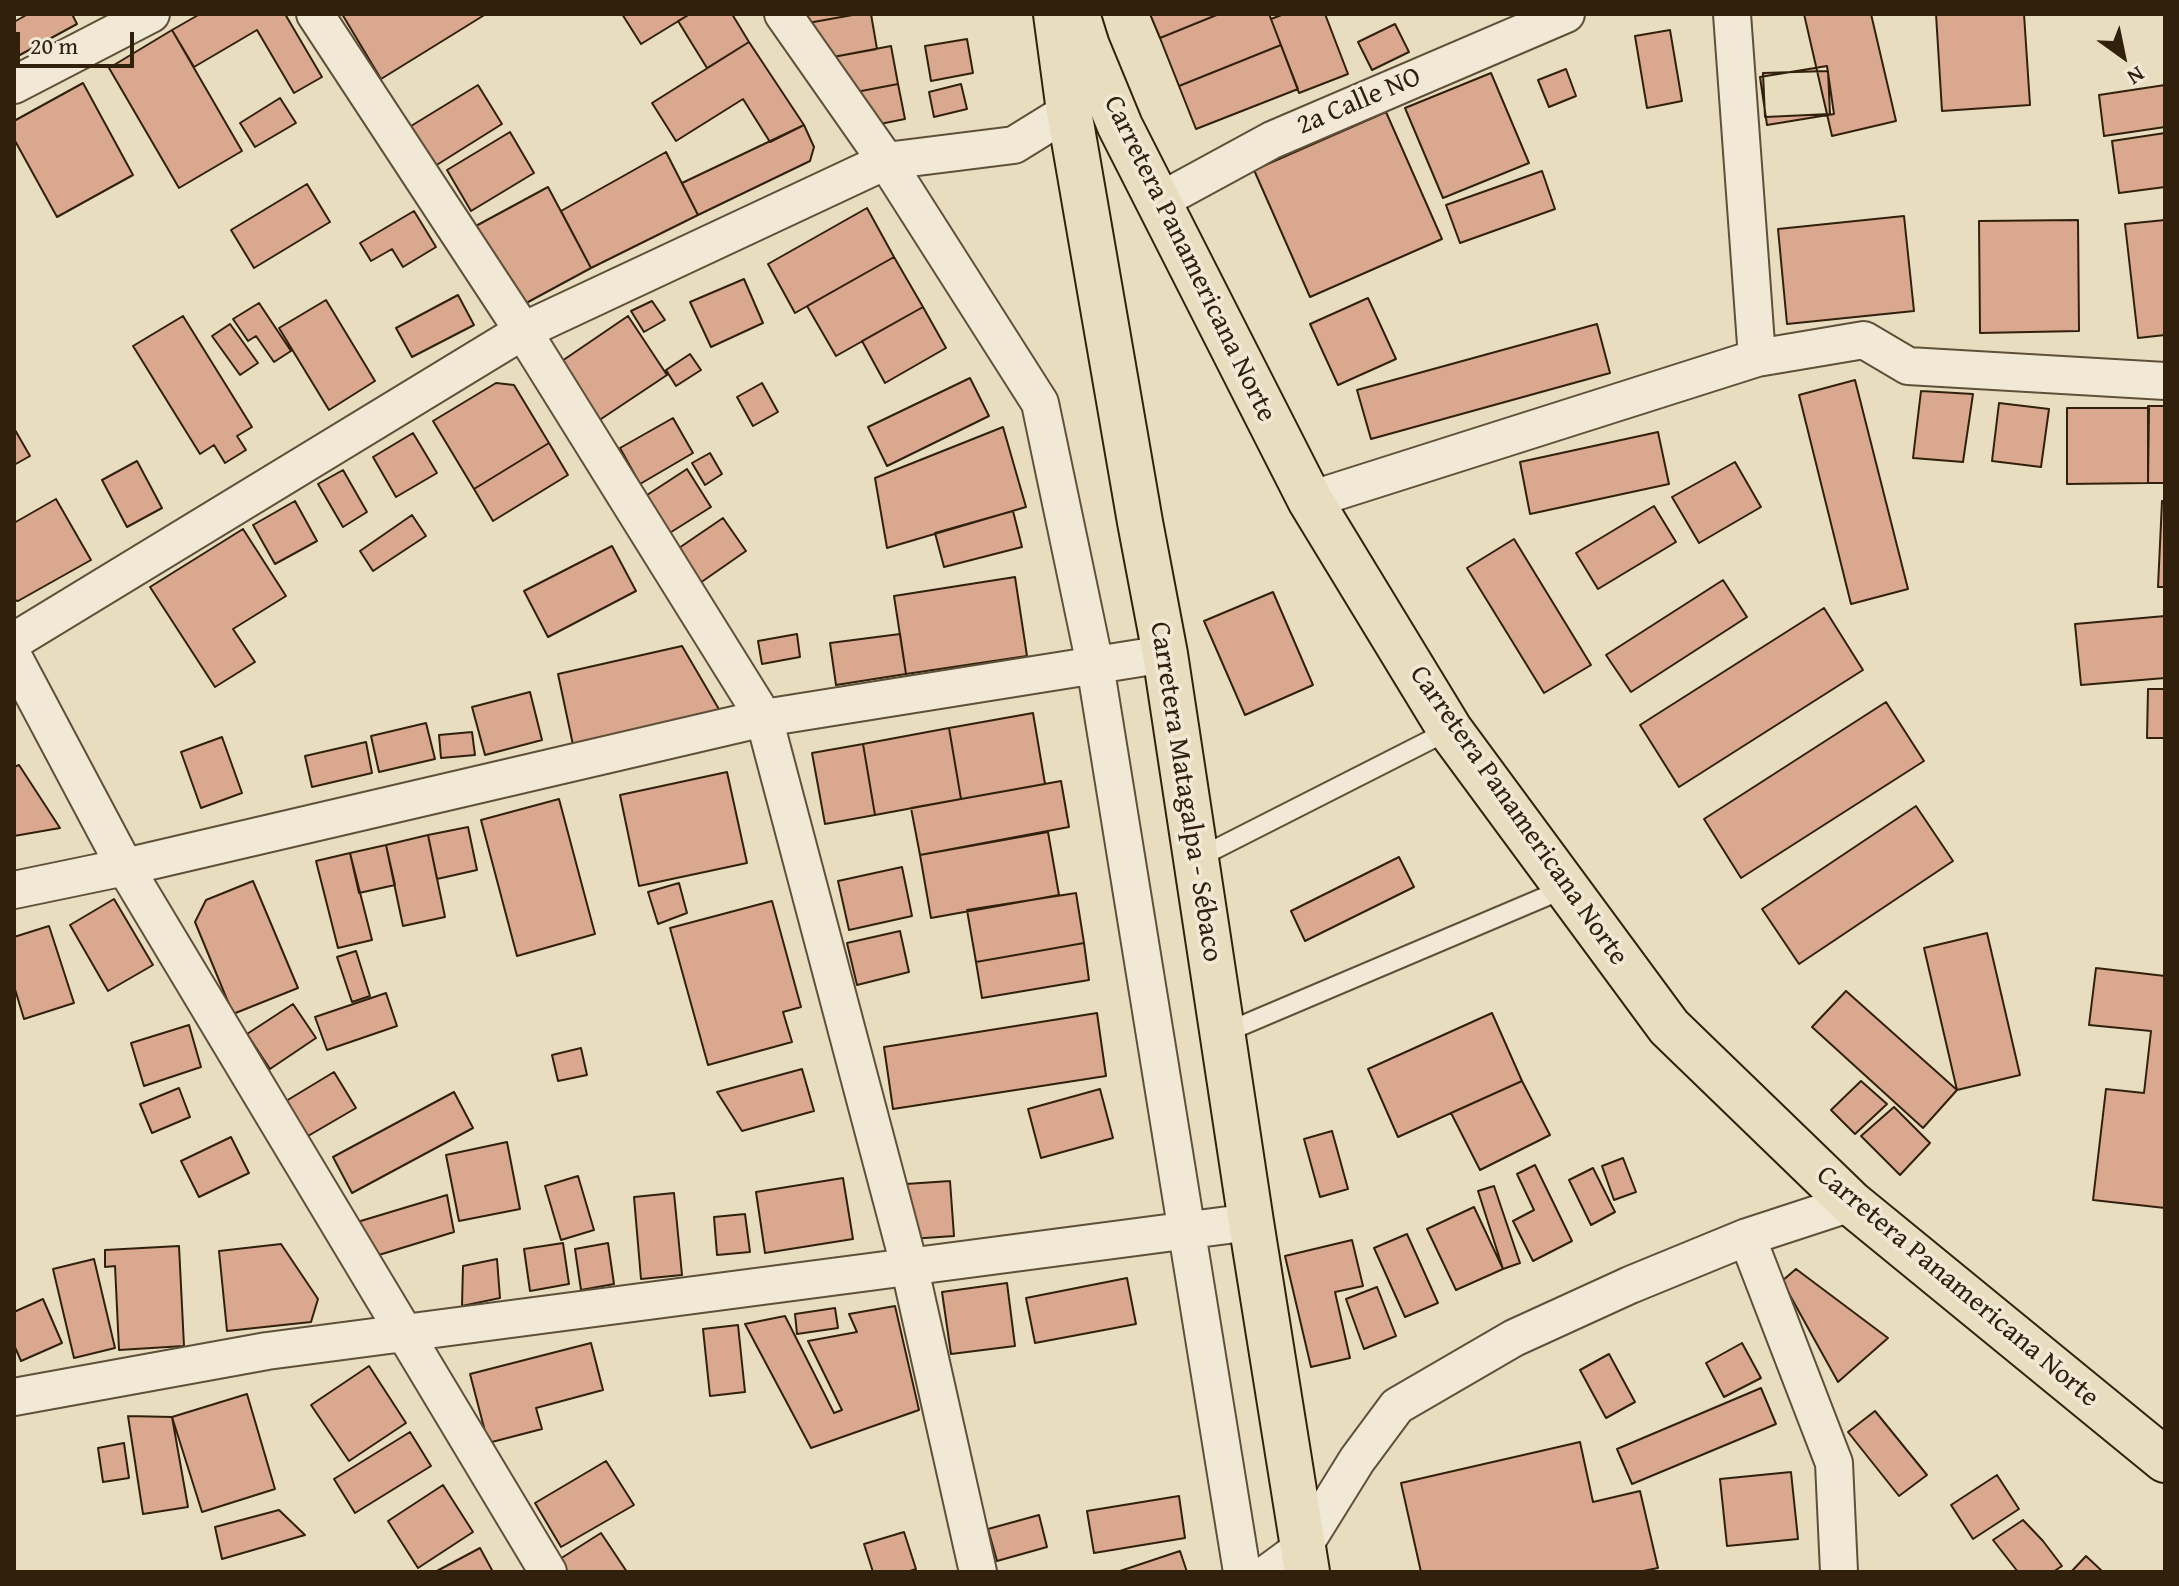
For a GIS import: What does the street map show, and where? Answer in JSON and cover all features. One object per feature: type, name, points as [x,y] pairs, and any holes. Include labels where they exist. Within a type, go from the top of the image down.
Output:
[{"type":"main road","name":"Carretera Matagalpa - Sébaco","points":[[1056,14],[1069,111],[1165,654],[1251,1222],[1293,1564]]},
{"type":"main road","name":"Carretera Panamericana Norte","points":[[1077,14],[1120,126],[1310,500],[1450,730],[1669,1027],[1851,1203],[2165,1460]]},
{"type":"street","points":[[14,85],[151,14]]},
{"type":"street","points":[[315,14],[523,331],[764,718],[909,1265],[978,1572]]},
{"type":"street","points":[[783,14],[886,161],[1040,403],[1095,665],[1242,1572]]},
{"type":"street","name":"2a Calle NO","points":[[1158,202],[1272,140],[1566,14]]},
{"type":"street","points":[[1732,14],[1757,358]]},
{"type":"street","points":[[14,641],[523,331],[886,161],[1014,145],[1069,111]]},
{"type":"street","points":[[1310,500],[1757,358],[1864,340],[1908,366],[2165,381]]},
{"type":"street","points":[[14,890],[764,718],[1165,654]]},
{"type":"street","points":[[14,658],[125,867],[548,1572]]},
{"type":"street","points":[[1293,1564],[1357,1460],[1397,1406],[1514,1338],[1630,1285],[1747,1237],[1851,1203]]},
{"type":"street","points":[[14,1397],[267,1351],[1251,1222]]},
{"type":"street","points":[[1747,1237],[1834,1463],[1839,1572]]},
{"type":"lane","points":[[1196,859],[1450,730]]},
{"type":"lane","points":[[1222,1034],[1566,888]]},
{"type":"building","points":[[28,14],[72,14],[77,24],[18,56],[14,48],[14,22]]},
{"type":"building","points":[[200,14],[285,14],[322,77],[294,93],[257,30],[194,67],[172,30]]},
{"type":"building","points":[[342,14],[486,14],[381,79]]},
{"type":"building","points":[[622,14],[690,14],[641,44]]},
{"type":"building","points":[[690,14],[732,14],[749,42],[707,68],[678,21]]},
{"type":"building","points":[[800,14],[858,14],[808,23]]},
{"type":"building","points":[[871,14],[877,49],[833,57],[808,23]]},
{"type":"building","points":[[1150,14],[1219,14],[1160,38]]},
{"type":"building","points":[[1219,14],[1269,14],[1281,45],[1179,86],[1160,38]]},
{"type":"building","points":[[1284,14],[1325,14],[1348,74],[1299,93],[1271,19]]},
{"type":"building","points":[[1804,14],[1871,14],[1896,121],[1832,136]]},
{"type":"building","points":[[1936,14],[2024,14],[2030,105],[1942,111]]},
{"type":"building","points":[[1395,24],[1409,52],[1372,70],[1358,42]]},
{"type":"building","points":[[172,30],[242,151],[179,188],[109,68]]},
{"type":"building","points":[[1670,30],[1682,101],[1647,108],[1635,36]]},
{"type":"building","points":[[967,39],[973,73],[931,81],[925,46]]},
{"type":"building","points":[[749,42],[804,125],[770,142],[743,99],[676,141],[652,103]]},
{"type":"building","points":[[1281,45],[1298,89],[1196,129],[1179,86]]},
{"type":"building","points":[[891,46],[898,84],[856,92],[833,57]]},
{"type":"building","points":[[1827,66],[1834,114],[1767,125],[1760,77]]},
{"type":"building","points":[[1566,69],[1576,96],[1549,107],[1538,80]]},
{"type":"building","points":[[1828,71],[1830,114],[1765,117],[1763,73]]},
{"type":"building","points":[[1491,73],[1529,163],[1443,198],[1405,108]]},
{"type":"building","points":[[83,83],[133,175],[57,217],[14,139],[14,121]]},
{"type":"building","points":[[898,84],[905,119],[875,125],[856,92]]},
{"type":"building","points":[[961,84],[967,109],[934,117],[929,92]]},
{"type":"building","points":[[478,85],[502,124],[435,166],[411,126]]},
{"type":"building","points":[[2165,85],[2165,127],[2104,136],[2099,95]]},
{"type":"building","points":[[280,98],[296,123],[255,147],[240,123]]},
{"type":"building","points":[[1386,112],[1442,239],[1310,297],[1254,170]]},
{"type":"building","points":[[804,125],[814,147],[810,161],[698,215],[682,183]]},
{"type":"building","points":[[510,132],[534,173],[471,211],[447,170]]},
{"type":"building","points":[[2165,133],[2165,187],[2119,193],[2112,141]]},
{"type":"building","points":[[666,152],[698,215],[591,268],[561,211]]},
{"type":"building","points":[[1542,171],[1555,209],[1460,243],[1446,205]]},
{"type":"building","points":[[307,184],[330,222],[254,268],[231,230]]},
{"type":"building","points":[[548,187],[591,268],[517,308],[474,227]]},
{"type":"building","points":[[867,208],[894,257],[795,313],[768,264]]},
{"type":"building","points":[[414,211],[436,247],[403,267],[392,249],[371,261],[360,243]]},
{"type":"building","points":[[1904,216],[1914,311],[1787,324],[1778,229]]},
{"type":"building","points":[[2078,220],[2079,331],[1980,333],[1979,221]]},
{"type":"building","points":[[2165,220],[2165,335],[2138,338],[2125,224]]},
{"type":"building","points":[[894,257],[923,307],[836,356],[807,306]]},
{"type":"building","points":[[744,279],[763,323],[711,347],[690,302]]},
{"type":"building","points":[[458,295],[474,325],[412,357],[396,328]]},
{"type":"building","points":[[1368,298],[1396,359],[1338,385],[1310,324]]},
{"type":"building","points":[[326,300],[375,381],[329,410],[279,328]]},
{"type":"building","points":[[652,301],[665,320],[644,332],[631,311]]},
{"type":"building","points":[[259,303],[291,351],[274,362],[256,336],[248,341],[233,319]]},
{"type":"building","points":[[923,307],[946,348],[885,383],[862,341]]},
{"type":"building","points":[[183,316],[252,427],[237,436],[246,450],[225,463],[214,445],[200,454],[133,346]]},
{"type":"building","points":[[628,316],[667,375],[598,421],[559,363]]},
{"type":"building","points":[[230,324],[258,363],[240,375],[212,336]]},
{"type":"building","points":[[1597,324],[1610,373],[1371,439],[1357,390]]},
{"type":"building","points":[[690,354],[701,370],[676,386],[666,370]]},
{"type":"building","points":[[970,378],[989,416],[887,466],[868,427]]},
{"type":"building","points":[[1855,380],[1908,589],[1851,604],[1799,395]]},
{"type":"building","points":[[496,383],[514,385],[549,443],[474,489],[433,421]]},
{"type":"building","points":[[762,383],[778,412],[753,426],[737,397]]},
{"type":"building","points":[[1921,391],[1973,394],[1963,462],[1913,458]]},
{"type":"building","points":[[1999,403],[2049,409],[2041,467],[1992,461]]},
{"type":"building","points":[[2148,406],[2165,406],[2165,483],[2148,483]]},
{"type":"building","points":[[2067,408],[2149,408],[2148,483],[2067,484]]},
{"type":"building","points":[[673,418],[693,453],[640,484],[620,448]]},
{"type":"building","points":[[1003,427],[1026,507],[887,548],[875,478]]},
{"type":"building","points":[[14,431],[30,456],[14,465]]},
{"type":"building","points":[[1658,432],[1669,484],[1530,514],[1520,462]]},
{"type":"building","points":[[413,433],[437,473],[396,497],[373,457]]},
{"type":"building","points":[[549,443],[568,475],[493,521],[474,489]]},
{"type":"building","points":[[710,453],[722,474],[705,485],[692,463]]},
{"type":"building","points":[[137,461],[162,508],[127,527],[102,480]]},
{"type":"building","points":[[1735,462],[1761,507],[1699,543],[1672,497]]},
{"type":"building","points":[[687,469],[711,507],[668,534],[644,497]]},
{"type":"building","points":[[343,470],[367,512],[343,527],[318,484]]},
{"type":"building","points":[[56,499],[91,560],[18,601],[14,600],[14,523]]},
{"type":"building","points":[[295,501],[317,541],[275,564],[253,525]]},
{"type":"building","points":[[2162,501],[2165,501],[2165,587],[2158,587]]},
{"type":"building","points":[[1654,506],[1676,542],[1598,589],[1576,553]]},
{"type":"building","points":[[1013,511],[1022,547],[944,567],[935,533]]},
{"type":"building","points":[[412,515],[426,536],[373,571],[360,551]]},
{"type":"building","points":[[723,518],[746,551],[700,583],[676,550]]},
{"type":"building","points":[[243,529],[286,596],[233,629],[255,662],[215,687],[150,587]]},
{"type":"building","points":[[1514,539],[1591,665],[1544,693],[1467,568]]},
{"type":"building","points":[[612,546],[636,591],[548,637],[524,591]]},
{"type":"building","points":[[1015,577],[1027,656],[906,674],[894,596]]},
{"type":"building","points":[[1723,580],[1747,617],[1631,692],[1606,655]]},
{"type":"building","points":[[1273,592],[1313,685],[1245,715],[1204,621]]},
{"type":"building","points":[[1824,608],[1863,670],[1679,787],[1640,725]]},
{"type":"building","points":[[2165,616],[2165,678],[2081,685],[2075,624]]},
{"type":"building","points":[[797,634],[800,657],[762,664],[758,641]]},
{"type":"building","points":[[900,634],[906,674],[836,685],[830,643]]},
{"type":"building","points":[[682,646],[720,711],[573,745],[558,674]]},
{"type":"building","points":[[2148,689],[2165,689],[2165,738],[2147,738]]},
{"type":"building","points":[[530,692],[542,740],[485,755],[472,707]]},
{"type":"building","points":[[1886,702],[1924,761],[1741,878],[1704,819]]},
{"type":"building","points":[[1033,713],[1045,784],[961,799],[949,728]]},
{"type":"building","points":[[426,723],[435,759],[379,772],[371,736]]},
{"type":"building","points":[[949,728],[961,799],[875,815],[863,744]]},
{"type":"building","points":[[472,732],[475,755],[441,758],[439,735]]},
{"type":"building","points":[[222,737],[242,793],[201,808],[181,752]]},
{"type":"building","points":[[366,742],[372,773],[312,787],[305,756]]},
{"type":"building","points":[[863,744],[875,815],[825,824],[812,753]]},
{"type":"building","points":[[19,765],[60,828],[14,836],[14,767]]},
{"type":"building","points":[[727,772],[747,863],[639,886],[620,795]]},
{"type":"building","points":[[1061,781],[1069,827],[920,855],[911,808]]},
{"type":"building","points":[[559,799],[595,934],[517,956],[481,820]]},
{"type":"building","points":[[1916,806],[1953,861],[1799,964],[1762,909]]},
{"type":"building","points":[[468,827],[477,870],[437,879],[428,835]]},
{"type":"building","points":[[1048,832],[1059,895],[931,918],[920,855]]},
{"type":"building","points":[[428,835],[445,917],[403,926],[386,845]]},
{"type":"building","points":[[386,845],[395,885],[359,893],[350,853]]},
{"type":"building","points":[[350,853],[372,940],[338,948],[316,861]]},
{"type":"building","points":[[1399,857],[1414,887],[1305,941],[1291,911]]},
{"type":"building","points":[[902,867],[912,916],[849,930],[838,881]]},
{"type":"building","points":[[253,881],[298,988],[233,1014],[195,922],[206,900]]},
{"type":"building","points":[[679,883],[687,913],[658,924],[648,892]]},
{"type":"building","points":[[1076,893],[1084,943],[976,962],[967,910]]},
{"type":"building","points":[[114,899],[153,965],[108,991],[70,925]]},
{"type":"building","points":[[772,901],[801,1007],[783,1012],[792,1042],[708,1065],[670,928]]},
{"type":"building","points":[[49,926],[74,1003],[24,1019],[14,986],[14,937]]},
{"type":"building","points":[[900,931],[909,972],[857,985],[847,943]]},
{"type":"building","points":[[1987,933],[2020,1075],[1957,1090],[1924,948]]},
{"type":"building","points":[[1084,943],[1089,980],[982,998],[976,962]]},
{"type":"building","points":[[356,951],[370,996],[352,1002],[337,957]]},
{"type":"building","points":[[2096,968],[2165,976],[2165,1208],[2093,1200],[2106,1089],[2144,1093],[2151,1031],[2089,1025]]},
{"type":"building","points":[[1846,991],[1957,1090],[1923,1128],[1812,1027]]},
{"type":"building","points":[[386,993],[397,1026],[327,1050],[315,1017]]},
{"type":"building","points":[[293,1004],[316,1038],[270,1069],[247,1034]]},
{"type":"building","points":[[1097,1013],[1106,1076],[893,1109],[884,1047]]},
{"type":"building","points":[[1492,1013],[1522,1081],[1398,1137],[1368,1069]]},
{"type":"building","points":[[189,1025],[201,1067],[144,1086],[131,1043]]},
{"type":"building","points":[[581,1048],[587,1075],[558,1081],[552,1055]]},
{"type":"building","points":[[802,1069],[814,1111],[742,1131],[717,1092]]},
{"type":"building","points":[[334,1072],[356,1108],[308,1136],[286,1101]]},
{"type":"building","points":[[1522,1081],[1550,1135],[1480,1170],[1451,1113]]},
{"type":"building","points":[[1861,1081],[1887,1104],[1855,1134],[1831,1110]]},
{"type":"building","points":[[179,1088],[190,1117],[152,1133],[140,1104]]},
{"type":"building","points":[[1100,1089],[1113,1138],[1041,1158],[1028,1109]]},
{"type":"building","points":[[454,1092],[473,1128],[352,1193],[333,1157]]},
{"type":"building","points":[[1894,1107],[1930,1143],[1900,1175],[1861,1136]]},
{"type":"building","points":[[1332,1131],[1348,1189],[1320,1197],[1304,1139]]},
{"type":"building","points":[[231,1137],[249,1173],[199,1197],[181,1161]]},
{"type":"building","points":[[507,1142],[520,1209],[459,1221],[446,1155]]},
{"type":"building","points":[[1623,1158],[1636,1192],[1614,1200],[1602,1166]]},
{"type":"building","points":[[1535,1165],[1572,1241],[1533,1261],[1513,1221],[1534,1210],[1517,1174]]},
{"type":"building","points":[[1593,1168],[1615,1212],[1591,1225],[1569,1180]]},
{"type":"building","points":[[578,1176],[594,1230],[561,1240],[545,1186]]},
{"type":"building","points":[[843,1178],[853,1239],[765,1253],[756,1192]]},
{"type":"building","points":[[950,1181],[954,1236],[910,1239],[906,1184]]},
{"type":"building","points":[[1494,1186],[1520,1263],[1503,1269],[1478,1191]]},
{"type":"building","points":[[674,1193],[682,1275],[641,1279],[634,1197]]},
{"type":"building","points":[[447,1195],[454,1232],[369,1258],[354,1223]]},
{"type":"building","points":[[1474,1207],[1503,1269],[1456,1290],[1427,1229]]},
{"type":"building","points":[[745,1214],[750,1252],[717,1255],[714,1217]]},
{"type":"building","points":[[1407,1234],[1438,1303],[1405,1317],[1374,1248]]},
{"type":"building","points":[[1352,1240],[1363,1286],[1335,1292],[1350,1358],[1311,1367],[1285,1256]]},
{"type":"building","points":[[563,1243],[569,1284],[530,1291],[524,1249]]},
{"type":"building","points":[[608,1243],[614,1284],[581,1290],[575,1249]]},
{"type":"building","points":[[281,1244],[318,1299],[311,1322],[227,1331],[219,1251]]},
{"type":"building","points":[[179,1246],[184,1346],[119,1350],[115,1266],[105,1267],[105,1250]]},
{"type":"building","points":[[94,1259],[115,1348],[74,1358],[53,1269]]},
{"type":"building","points":[[497,1259],[500,1298],[462,1306],[463,1266]]},
{"type":"building","points":[[1796,1269],[1888,1338],[1838,1382],[1782,1281]]},
{"type":"building","points":[[1127,1278],[1136,1324],[1035,1343],[1026,1298]]},
{"type":"building","points":[[1007,1283],[1015,1346],[951,1354],[942,1292]]},
{"type":"building","points":[[1377,1287],[1396,1336],[1364,1349],[1346,1299]]},
{"type":"building","points":[[43,1299],[62,1343],[21,1361],[14,1345],[14,1312]]},
{"type":"building","points":[[895,1306],[919,1410],[811,1448],[745,1324],[785,1316],[834,1413],[842,1410],[808,1341],[857,1332],[849,1314]]},
{"type":"building","points":[[835,1308],[838,1328],[797,1334],[795,1314]]},
{"type":"building","points":[[738,1325],[745,1392],[710,1396],[703,1329]]},
{"type":"building","points":[[591,1343],[603,1390],[536,1408],[542,1429],[488,1443],[470,1374]]},
{"type":"building","points":[[1742,1343],[1761,1378],[1724,1397],[1706,1363]]},
{"type":"building","points":[[1609,1354],[1635,1402],[1606,1418],[1580,1370]]},
{"type":"building","points":[[369,1366],[406,1423],[349,1461],[311,1405]]},
{"type":"building","points":[[1761,1388],[1776,1424],[1632,1484],[1617,1449]]},
{"type":"building","points":[[247,1394],[275,1489],[202,1512],[172,1417]]},
{"type":"building","points":[[1875,1411],[1927,1475],[1899,1496],[1848,1432]]},
{"type":"building","points":[[128,1416],[172,1417],[188,1507],[143,1514]]},
{"type":"building","points":[[410,1432],[431,1466],[355,1513],[334,1479]]},
{"type":"building","points":[[1580,1442],[1593,1502],[1640,1491],[1658,1568],[1638,1572],[1421,1572],[1401,1483]]},
{"type":"building","points":[[124,1443],[129,1478],[103,1482],[98,1448]]},
{"type":"building","points":[[606,1461],[634,1505],[561,1547],[535,1503]]},
{"type":"building","points":[[1791,1472],[1798,1539],[1727,1546],[1720,1479]]},
{"type":"building","points":[[1997,1475],[2019,1509],[1973,1539],[1951,1505]]},
{"type":"building","points":[[443,1485],[473,1532],[418,1568],[388,1521]]},
{"type":"building","points":[[1179,1496],[1185,1538],[1094,1553],[1087,1511]]},
{"type":"building","points":[[279,1510],[305,1535],[222,1559],[215,1527]]},
{"type":"building","points":[[1039,1515],[1047,1547],[997,1561],[988,1529]]},
{"type":"building","points":[[2023,1520],[2062,1566],[2053,1572],[2018,1572],[1993,1540]]},
{"type":"building","points":[[904,1532],[916,1569],[873,1572],[864,1544]]},
{"type":"building","points":[[601,1533],[627,1572],[557,1572],[552,1564]]},
{"type":"building","points":[[480,1548],[493,1572],[435,1572]]},
{"type":"building","points":[[1180,1551],[1187,1572],[1117,1572]]},
{"type":"building","points":[[2086,1556],[2103,1572],[2071,1572]]}]
